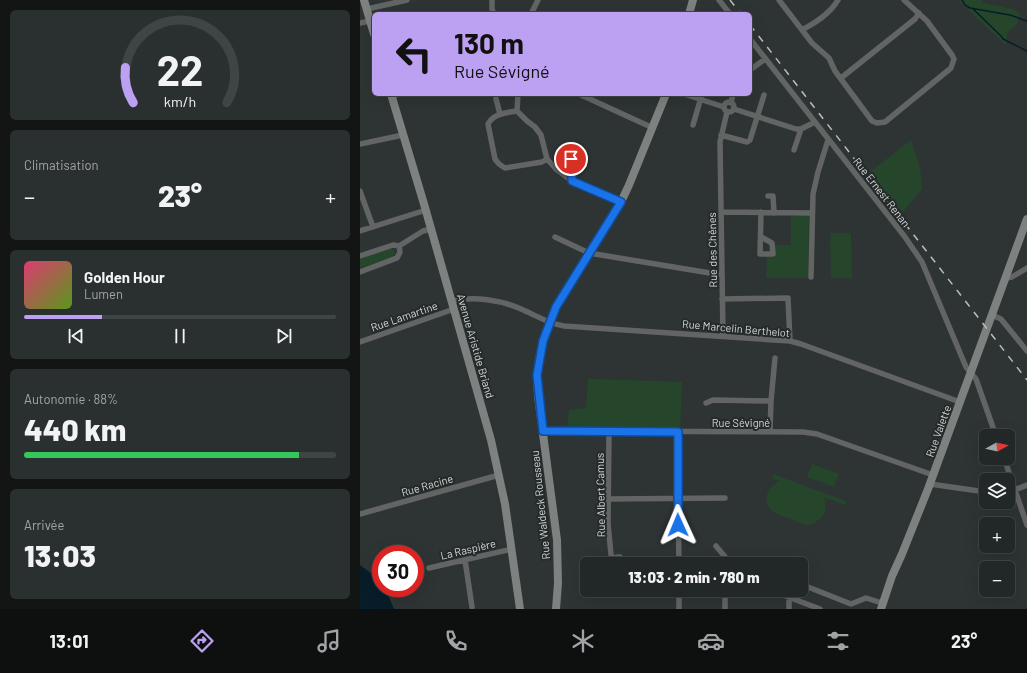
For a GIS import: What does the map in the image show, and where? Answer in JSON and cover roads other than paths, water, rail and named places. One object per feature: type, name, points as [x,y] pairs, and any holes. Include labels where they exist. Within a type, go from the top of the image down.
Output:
[{"type":"main road","points":[[364,0],[372,28]]},
{"type":"main road","points":[[690,12],[693,0]]},
{"type":"main road","name":"Avenue Aristide Briand","points":[[394,96],[404,135],[492,440],[512,549],[520,609]]},
{"type":"main road","name":"Rue Waldeck Rousseau","points":[[556,609],[558,583],[557,540],[537,375],[543,341],[556,307],[630,185],[665,96]]},
{"type":"main road","name":"Rue Valette","points":[[882,607],[896,577],[902,554],[931,480],[1027,219]]},
{"type":"street","points":[[367,9],[408,0]]},
{"type":"street","points":[[532,12],[538,0]]},
{"type":"street","points":[[719,0],[728,12]]},
{"type":"street","points":[[779,0],[812,43],[829,58],[835,71],[872,121],[877,123],[882,123],[951,68],[954,59],[952,54],[927,21],[904,0]]},
{"type":"street","points":[[802,30],[813,24],[831,10],[838,0]]},
{"type":"street","points":[[492,1],[493,12]]},
{"type":"street","points":[[841,78],[915,19],[919,13]]},
{"type":"street","points":[[360,23],[370,21]]},
{"type":"street","name":"Rue Ernest Renan","points":[[752,42],[905,237],[922,262],[966,367],[976,379],[994,429]]},
{"type":"street","points":[[752,69],[765,59]]},
{"type":"street","points":[[721,134],[747,142],[750,140],[764,95]]},
{"type":"street","points":[[518,96],[518,110],[541,135],[547,159],[556,169],[572,181],[621,202]]},
{"type":"street","points":[[583,96],[653,128]]},
{"type":"street","points":[[693,124],[701,97],[730,112],[733,96]]},
{"type":"street","points":[[496,99],[500,114]]},
{"type":"street","points":[[726,109],[727,103],[757,116],[800,129],[815,122]]},
{"type":"street","name":"Rue des Chênes","points":[[722,336],[720,142],[726,109]]},
{"type":"street","points":[[518,110],[500,114],[491,119],[488,124],[495,159],[505,168],[542,162],[547,159]]},
{"type":"street","points":[[794,150],[800,129]]},
{"type":"street","points":[[360,144],[404,135]]},
{"type":"street","points":[[811,276],[813,194],[828,140]]},
{"type":"street","points":[[572,147],[572,181]]},
{"type":"street","points":[[360,191],[373,227]]},
{"type":"street","points":[[768,196],[773,196],[774,212]]},
{"type":"street","points":[[360,232],[426,210]]},
{"type":"street","points":[[721,212],[812,213]]},
{"type":"street","points":[[760,237],[761,212]]},
{"type":"street","points":[[360,256],[393,245],[399,246],[423,231],[431,229]]},
{"type":"street","points":[[555,237],[589,253],[722,275]]},
{"type":"street","points":[[360,272],[397,258],[400,252],[399,246]]},
{"type":"street","points":[[1006,278],[1012,277],[1027,268]]},
{"type":"street","points":[[722,299],[788,298],[790,341]]},
{"type":"street","name":"Rue Lamartine","points":[[360,342],[453,305],[492,300],[515,306],[550,322]]},
{"type":"street","points":[[992,315],[1001,319],[1027,351]]},
{"type":"street","name":"Rue Marcelin Berthelot","points":[[550,322],[556,325],[564,326],[790,341],[960,402]]},
{"type":"street","points":[[770,431],[774,358]]},
{"type":"street","points":[[706,403],[713,400],[771,401]]},
{"type":"street","name":"Rue Sévigné","points":[[543,431],[803,432],[816,434],[931,480],[979,490]]},
{"type":"street","name":"Rue Albert Camus","points":[[609,432],[608,524],[611,557]]},
{"type":"street","points":[[678,432],[678,557]]},
{"type":"street","name":"Rue Racine","points":[[360,514],[499,475]]},
{"type":"street","points":[[1027,486],[1015,490],[1027,525]]},
{"type":"street","points":[[608,499],[725,498]]},
{"type":"street","points":[[716,546],[725,557]]},
{"type":"street","name":"La Raspière","points":[[430,568],[512,549]]},
{"type":"street","points":[[465,560],[472,607]]},
{"type":"street","points":[[808,587],[851,604],[866,598],[882,607]]},
{"type":"street","points":[[679,597],[679,609]]},
{"type":"street","points":[[725,597],[725,609]]},
{"type":"street","points":[[789,609],[789,597],[820,609]]},
{"type":"water","points":[[360,565],[372,574],[372,597],[389,597],[394,609],[360,609]]},
{"type":"waterway","points":[[962,0],[965,5],[970,8],[1010,15],[1027,21]]},
{"type":"waterway","points":[[972,8],[1003,39],[1027,51]]},
{"type":"railway","points":[[730,0],[739,12]]},
{"type":"railway","points":[[752,28],[1027,380]]}]
